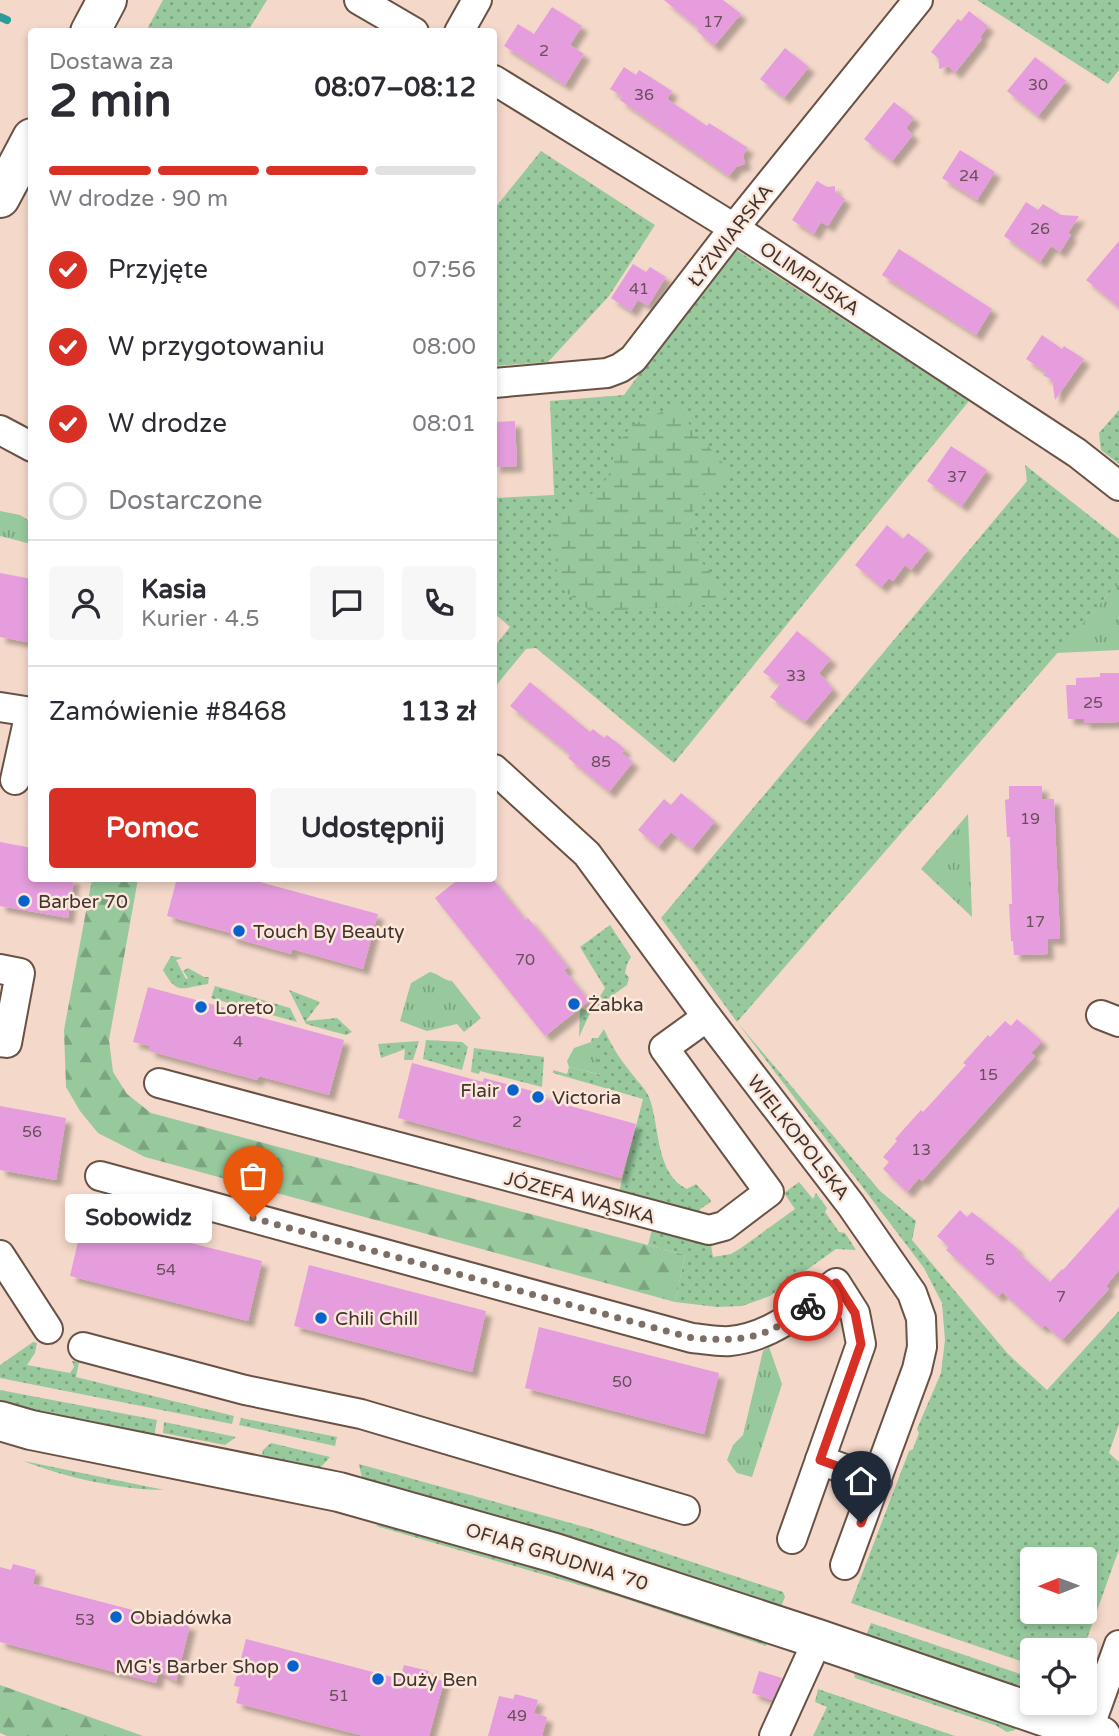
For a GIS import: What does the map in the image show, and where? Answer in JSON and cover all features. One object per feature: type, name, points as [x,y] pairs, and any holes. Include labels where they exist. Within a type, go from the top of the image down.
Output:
[{"type":"street","points":[[92,28],[107,0]]},
{"type":"street","points":[[359,0],[407,28]]},
{"type":"street","points":[[460,28],[477,0]]},
{"type":"street","name":"ŁYŻWIARSKA","points":[[497,383],[607,373],[633,359],[734,228],[918,0]]},
{"type":"street","name":"OLIMPIJSKA","points":[[497,82],[734,228],[1077,453],[1119,486]]},
{"type":"street","points":[[0,198],[28,146]]},
{"type":"street","points":[[0,430],[28,445]]},
{"type":"street","points":[[0,707],[28,712]]},
{"type":"street","points":[[16,780],[28,726]]},
{"type":"street","name":"WIELKOPOLSKA","points":[[497,772],[587,853],[707,1017],[851,1205],[912,1293],[921,1318],[922,1347],[918,1369],[845,1565]]},
{"type":"street","points":[[0,969],[20,972],[7,1044],[0,1042]]},
{"type":"street","name":"JÓZEFA WĄSIKA","points":[[159,1083],[709,1230],[724,1226],[769,1192],[664,1048],[707,1017]]},
{"type":"street","points":[[100,1176],[692,1338],[729,1341],[757,1336],[796,1315],[836,1283],[855,1313],[861,1344],[792,1539]]},
{"type":"street","points":[[0,1255],[48,1329]]},
{"type":"street","points":[[83,1347],[245,1390],[361,1414],[685,1510]]},
{"type":"street","name":"OFIAR GRUDNIA '70","points":[[0,1422],[366,1500],[555,1553],[818,1639],[1094,1734]]},
{"type":"street","points":[[820,1460],[877,1480]]},
{"type":"street","points":[[775,1736],[818,1639]]},
{"type":"street","points":[[1094,1734],[1119,1645]]},
{"type":"green space","points":[[163,0],[267,0],[250,28],[148,28]]},
{"type":"green space","points":[[977,0],[1119,0],[1119,70],[1108,84]]},
{"type":"green space","points":[[541,151],[655,225],[609,296],[548,362],[497,366],[497,205]]},
{"type":"green space","points":[[732,247],[969,401],[674,763],[536,648],[526,649],[497,684],[497,643],[510,627],[497,616],[497,498],[554,495],[550,401],[624,395]]},
{"type":"green space","points":[[676,405],[692,428],[730,471],[717,485],[703,494],[692,513],[701,561],[727,595],[719,604],[592,612],[558,586],[552,527],[568,504],[600,490],[612,468],[614,449],[632,425]]},
{"type":"green space","points":[[1119,410],[1119,464],[1101,450],[1099,433]]},
{"type":"green space","points":[[1025,465],[1119,539],[1119,582],[737,1022],[661,918],[1027,481]]},
{"type":"green space","points":[[0,511],[20,515],[28,520],[28,543],[0,536]]},
{"type":"green space","points":[[1119,582],[1119,650],[1057,653]]},
{"type":"green space","points":[[968,814],[972,917],[921,869]]},
{"type":"green space","points":[[91,882],[137,882],[109,1040],[113,1072],[127,1094],[151,1113],[685,1255],[675,1302],[145,1157],[98,1133],[80,1111],[66,1087],[64,1030]]},
{"type":"green space","points":[[610,925],[631,957],[625,973],[629,978],[627,985],[591,1011],[579,1037],[580,1010],[596,1003],[605,988],[580,947]]},
{"type":"green space","points":[[171,956],[183,958],[176,960],[186,979],[188,978],[183,971],[188,968],[209,977],[208,984],[181,988],[172,984],[163,970]]},
{"type":"green space","points":[[430,972],[452,981],[481,1018],[464,1032],[457,1024],[427,1031],[400,1021],[411,983]]},
{"type":"green space","points":[[215,986],[290,1008],[297,1022],[211,998]]},
{"type":"green space","points":[[289,990],[320,1002],[306,1021],[337,1018],[352,1032],[346,1035],[306,1024]]},
{"type":"green space","points":[[737,1022],[880,1191],[916,1221],[912,1240],[1008,1354],[1047,1390],[1119,1311],[1119,1424],[1109,1453],[1119,1462],[1119,1549],[1097,1611],[1097,1547],[1020,1547],[1020,1624],[1092,1624],[1087,1638],[1020,1638],[1020,1661],[851,1603],[941,1373],[945,1340],[942,1303],[924,1268]]},
{"type":"green space","points":[[604,1029],[618,1055],[649,1097],[660,1148],[669,1172],[687,1189],[696,1184],[710,1199],[711,1202],[700,1209],[699,1217],[619,1192],[643,1099],[553,1073],[553,1070],[567,1074],[569,1067],[601,1075],[591,1042],[592,1038],[598,1038]]},
{"type":"green space","points":[[426,1040],[462,1042],[468,1047],[462,1070],[423,1059]]},
{"type":"green space","points":[[419,1041],[413,1060],[404,1060],[405,1049],[381,1058],[378,1044]]},
{"type":"green space","points":[[591,1042],[602,1075],[569,1067],[567,1061],[574,1048]]},
{"type":"green space","points":[[474,1048],[544,1057],[542,1087],[480,1071],[479,1074],[471,1072]]},
{"type":"green space","points":[[799,1182],[813,1199],[816,1193],[839,1232],[845,1233],[856,1250],[836,1249],[770,1296],[742,1306],[717,1307],[675,1302],[685,1255],[648,1245],[653,1226],[710,1239],[713,1257],[731,1254],[795,1209],[784,1193]]},
{"type":"green space","points":[[33,1342],[37,1343],[35,1353],[27,1365],[70,1373],[74,1367],[72,1361],[79,1362],[76,1377],[234,1416],[232,1424],[0,1378],[0,1365]]},
{"type":"green space","points":[[769,1347],[782,1384],[752,1477],[737,1473],[727,1460],[733,1445],[743,1435],[763,1351]]},
{"type":"green space","points":[[0,1390],[157,1420],[154,1437],[13,1409],[0,1404]]},
{"type":"green space","points":[[241,1418],[337,1437],[335,1446],[239,1425]]},
{"type":"green space","points":[[164,1422],[236,1437],[225,1445],[163,1433]]},
{"type":"green space","points":[[271,1443],[330,1457],[321,1467],[305,1468],[262,1455],[263,1450]]},
{"type":"green space","points":[[24,1461],[164,1490],[92,1482]]},
{"type":"green space","points":[[359,1464],[592,1529],[783,1592],[785,1597],[780,1609],[369,1483],[362,1478]]},
{"type":"green space","points":[[387,1521],[769,1639],[766,1646],[617,1596],[376,1526]]},
{"type":"green space","points":[[871,1623],[1020,1674],[1020,1691],[865,1638]]},
{"type":"green space","points":[[854,1672],[1017,1725],[1015,1730],[1007,1732],[997,1726],[855,1678]]},
{"type":"green space","points":[[0,1685],[143,1736],[7,1736],[0,1733]]},
{"type":"green space","points":[[818,1689],[955,1736],[813,1736],[827,1707],[815,1702]]},
{"type":"building","points":[[664,0],[723,0],[741,14],[714,46],[697,31],[699,29]]},
{"type":"building","points":[[552,7],[582,26],[570,45],[584,54],[565,85],[504,46],[518,24],[534,34]]},
{"type":"building","points":[[969,11],[988,26],[980,37],[982,39],[955,73],[948,66],[939,69],[939,59],[931,52],[958,19],[961,21]]},
{"type":"building","points":[[785,48],[809,67],[784,98],[760,79]]},
{"type":"building","points":[[1035,57],[1066,81],[1038,116],[1007,91]]},
{"type":"building","points":[[624,67],[636,75],[639,70],[672,91],[667,99],[707,126],[709,123],[748,148],[743,155],[745,164],[736,167],[729,176],[620,100],[622,96],[610,89]]},
{"type":"building","points":[[894,102],[914,118],[906,128],[913,135],[892,161],[864,139]]},
{"type":"building","points":[[960,150],[995,172],[977,200],[942,178]]},
{"type":"building","points":[[817,181],[827,187],[835,186],[835,192],[845,199],[828,226],[821,222],[814,234],[792,220]]},
{"type":"building","points":[[1026,202],[1038,210],[1043,204],[1061,215],[1079,216],[1060,252],[1051,246],[1040,262],[1004,236]]},
{"type":"building","points":[[1119,241],[1119,307],[1086,280]]},
{"type":"building","points":[[899,249],[992,309],[976,335],[882,275]]},
{"type":"building","points":[[633,264],[646,272],[650,267],[666,277],[648,306],[638,300],[631,311],[611,298]]},
{"type":"building","points":[[1042,335],[1062,349],[1064,346],[1084,359],[1055,400],[1052,380],[1043,375],[1046,372],[1026,359]]},
{"type":"building","points":[[515,421],[517,466],[497,467],[497,422]]},
{"type":"building","points":[[951,446],[987,470],[962,506],[927,481]]},
{"type":"building","points":[[887,525],[903,539],[908,533],[928,549],[911,570],[905,565],[893,581],[889,578],[881,587],[855,565]]},
{"type":"building","points":[[0,573],[28,578],[28,642],[0,637]]},
{"type":"building","points":[[797,631],[831,659],[819,673],[833,689],[805,722],[770,697],[780,684],[763,672]]},
{"type":"building","points":[[1100,673],[1119,673],[1119,722],[1084,723],[1084,719],[1068,719],[1066,685],[1076,685],[1076,678],[1100,677]]},
{"type":"building","points":[[530,682],[590,732],[593,729],[604,738],[607,735],[625,749],[622,753],[633,762],[609,792],[568,758],[571,755],[510,706]]},
{"type":"building","points":[[1009,786],[1042,786],[1042,799],[1054,799],[1060,939],[1047,939],[1048,954],[1014,955],[1009,904],[1012,904],[1010,837],[1007,837],[1005,800],[1009,799]]},
{"type":"building","points":[[681,793],[715,821],[692,849],[671,832],[658,847],[638,830],[664,799],[671,805]]},
{"type":"building","points":[[0,842],[28,847],[28,882],[73,882],[68,918],[0,906]]},
{"type":"building","points":[[176,882],[260,882],[378,914],[363,969],[292,949],[291,954],[230,937],[231,933],[167,916]]},
{"type":"building","points":[[455,882],[495,882],[568,967],[564,970],[589,1001],[545,1036],[435,898]]},
{"type":"building","points":[[148,987],[344,1040],[329,1095],[259,1076],[257,1080],[149,1051],[150,1046],[133,1042]]},
{"type":"building","points":[[1017,1019],[1042,1041],[1031,1053],[1035,1056],[922,1181],[919,1178],[907,1192],[883,1169],[889,1162],[883,1157],[921,1110],[923,1112],[966,1065],[963,1063],[988,1035],[990,1037],[1005,1021],[1011,1026]]},
{"type":"building","points":[[412,1063],[483,1082],[484,1078],[547,1095],[545,1099],[636,1124],[621,1178],[398,1118]]},
{"type":"building","points":[[0,1106],[66,1118],[56,1180],[0,1170]]},
{"type":"building","points":[[1119,1207],[1119,1270],[1106,1286],[1109,1289],[1062,1340],[1045,1325],[1042,1328],[1002,1292],[998,1297],[946,1250],[949,1247],[937,1236],[960,1210],[967,1217],[972,1212],[1018,1249],[1016,1251],[1050,1282]]},
{"type":"building","points":[[84,1216],[262,1261],[248,1321],[70,1276]]},
{"type":"building","points":[[309,1265],[486,1311],[472,1372],[294,1326]]},
{"type":"building","points":[[539,1327],[719,1373],[704,1434],[525,1388]]},
{"type":"building","points":[[13,1564],[36,1570],[33,1584],[190,1625],[176,1681],[159,1672],[156,1683],[0,1642],[0,1567],[11,1570]]},
{"type":"building","points":[[246,1639],[400,1679],[404,1665],[429,1671],[427,1677],[444,1681],[429,1736],[364,1736],[236,1703],[240,1687],[234,1686]]},
{"type":"building","points":[[759,1671],[782,1678],[772,1700],[752,1693]]},
{"type":"building","points":[[515,1694],[538,1700],[534,1713],[547,1717],[542,1736],[488,1736],[499,1696],[513,1699]]},
{"type":"waterway","points":[[0,17],[7,20]]},
{"type":"way so far","points":[[253,1218],[692,1338],[729,1341],[757,1336],[808,1306]]},
{"type":"place","name":"Barber 70","points":[[24,901]]},
{"type":"place","name":"Touch By Beauty","points":[[239,931]]},
{"type":"place","name":"Żabka","points":[[574,1004]]},
{"type":"place","name":"Loreto","points":[[201,1007]]},
{"type":"place","name":"Flair","points":[[513,1090]]},
{"type":"place","name":"Victoria","points":[[538,1097]]},
{"type":"place","name":"Sobowidz","points":[[253,1218]]},
{"type":"place","name":"Chili Chill","points":[[321,1318]]},
{"type":"place","name":"Obiadówka","points":[[116,1617]]},
{"type":"place","name":"MG's Barber Shop","points":[[293,1666]]},
{"type":"place","name":"Duży Ben","points":[[378,1679]]},
{"type":"route","points":[[808,1306],[836,1283],[855,1313],[861,1344],[820,1460],[877,1480],[861,1523]]}]
